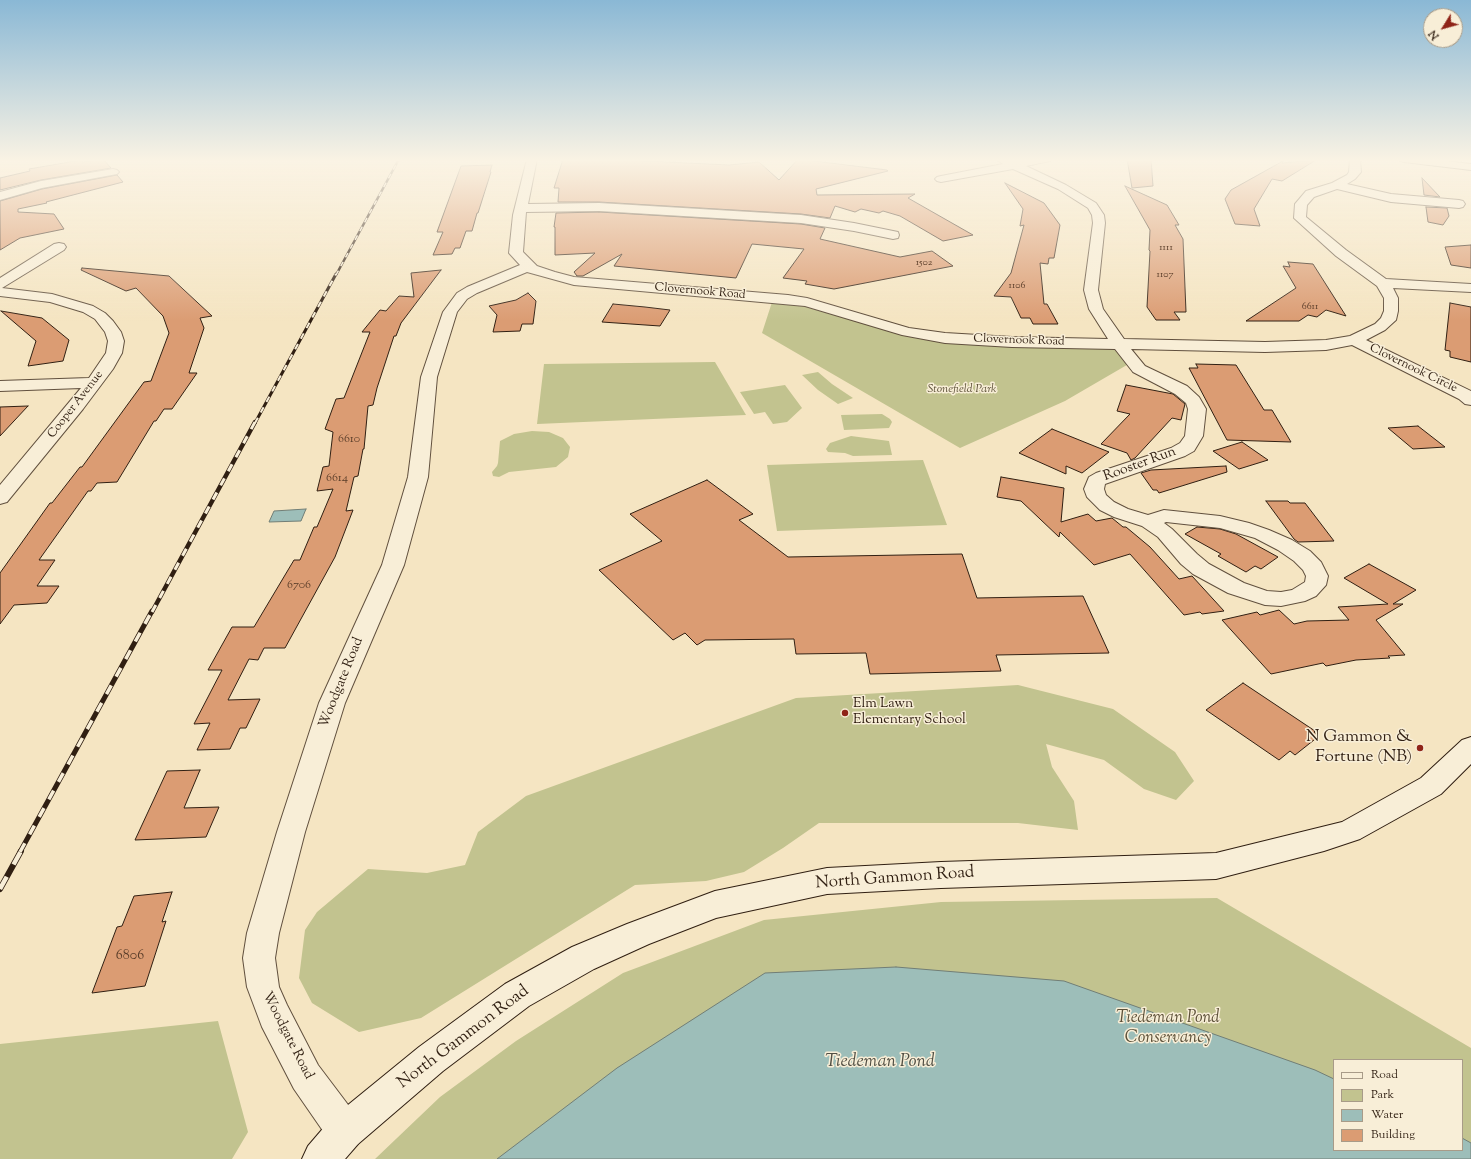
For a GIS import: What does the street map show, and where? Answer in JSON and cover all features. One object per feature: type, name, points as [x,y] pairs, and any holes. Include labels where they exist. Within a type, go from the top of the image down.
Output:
[{"type":"street","name":"Clovernook Road","points":[[520,213],[516,253],[530,266],[550,275],[574,281],[788,299],[807,302],[907,332],[945,338],[1012,342],[1298,347],[1326,345],[1354,340],[1380,327],[1388,320],[1391,311],[1391,298],[1388,291],[1382,283],[1341,253],[1300,218],[1300,213]]},
{"type":"street","points":[[694,213],[801,220],[854,227],[893,235]]},
{"type":"street","points":[[1097,213],[1099,223],[1092,296],[1096,309],[1120,344]]},
{"type":"street","points":[[0,284],[59,247]]},
{"type":"street","name":"Woodgate Road","points":[[345,1131],[306,1077],[274,1015],[263,987],[260,958],[262,933],[291,832],[332,703],[393,565],[418,477],[429,377],[450,312],[462,296],[472,290],[530,266]]},
{"type":"street","points":[[1382,283],[1471,288]]},
{"type":"street","name":"Cooper Avenue","points":[[0,292],[52,298],[88,309],[100,316],[108,324],[116,341],[114,353],[107,366],[77,405],[0,498]]},
{"type":"street","name":"Clovernook Circle","points":[[1354,340],[1464,395],[1471,400]]},
{"type":"street","name":"Rooster Run","points":[[1120,344],[1132,362],[1139,369],[1181,390],[1193,401],[1197,409],[1194,436],[1187,447],[1178,452],[1103,477],[1096,481],[1094,489],[1097,497],[1107,506],[1121,513],[1149,522],[1165,533],[1189,559],[1201,568],[1236,588],[1265,598],[1281,599],[1297,596],[1308,591],[1315,585],[1317,576],[1313,567],[1285,545],[1262,534],[1242,527],[1220,522],[1164,516],[1149,522]]},
{"type":"street","points":[[0,386],[93,383]]},
{"type":"street","name":"North Gammon Road","points":[[321,1159],[345,1131],[431,1059],[517,995],[583,958],[638,934],[716,905],[827,881],[948,874],[1216,866],[1324,840],[1350,831],[1431,786],[1471,747]]},
{"type":"green space","name":"Stonefield Park","points":[[773,299],[788,299],[907,332],[1119,344],[1132,362],[1065,401],[960,448],[762,333]]},
{"type":"green space","points":[[715,362],[746,415],[537,424],[544,364]]},
{"type":"green space","points":[[818,372],[832,384],[853,398],[838,404],[818,390],[802,375]]},
{"type":"green space","points":[[785,385],[802,408],[787,422],[773,424],[765,412],[754,414],[740,392]]},
{"type":"green space","points":[[882,414],[892,422],[889,428],[844,430],[841,415]]},
{"type":"green space","points":[[532,431],[549,432],[563,438],[570,447],[568,457],[556,467],[509,472],[499,477],[493,476],[492,472],[498,463],[500,441],[514,434]]},
{"type":"green space","points":[[851,436],[889,441],[892,455],[853,456],[845,453],[828,452],[826,449],[830,443]]},
{"type":"green space","points":[[923,460],[947,525],[777,531],[767,465]]},
{"type":"green space","points":[[1018,685],[1113,709],[1175,752],[1194,781],[1176,800],[1144,789],[1104,760],[1046,744],[1052,767],[1074,801],[1078,830],[1018,823],[819,823],[783,848],[744,872],[706,881],[635,885],[421,1018],[359,1032],[312,1003],[299,978],[305,930],[317,912],[368,869],[427,873],[465,865],[478,832],[526,796],[796,698]]},
{"type":"green space","name":"Tiedeman Pond Conservancy","points":[[1217,898],[1471,1048],[1471,1159],[375,1159],[440,1097],[516,1041],[623,973],[764,920],[941,902]]},
{"type":"green space","points":[[218,1021],[248,1132],[232,1159],[0,1159],[0,1044]]},
{"type":"water","points":[[306,509],[301,521],[269,522],[274,511]]},
{"type":"water","name":"Tiedeman Pond","points":[[896,967],[1064,981],[1315,1070],[1333,1079],[1333,1151],[1463,1151],[1463,1139],[1471,1143],[1471,1159],[497,1159],[617,1068],[765,973]]},
{"type":"building","points":[[0,213],[54,214],[64,229],[20,238],[0,250]]},
{"type":"building","points":[[444,213],[477,213],[472,231],[466,231],[460,248],[455,248],[452,254],[433,255],[443,232],[437,232]]},
{"type":"building","points":[[556,213],[617,213],[801,224],[825,228],[820,239],[900,257],[932,251],[953,266],[834,289],[805,284],[807,281],[783,278],[804,249],[752,244],[736,278],[614,266],[622,254],[583,276],[577,276],[574,272],[595,253],[555,255],[554,227]]},
{"type":"building","points":[[786,213],[832,213],[830,218]]},
{"type":"building","points":[[890,213],[935,213],[973,235],[943,241],[900,216]]},
{"type":"building","points":[[1022,213],[1051,213],[1060,225],[1054,258],[1049,258],[1048,264],[1040,263],[1044,304],[1047,304],[1058,324],[1033,324],[1030,318],[1021,318],[1011,297],[994,296],[1011,273],[1024,225],[1020,226]]},
{"type":"building","points":[[1140,213],[1172,213],[1179,225],[1175,225],[1183,239],[1186,312],[1174,312],[1180,320],[1156,320],[1147,307],[1150,230]]},
{"type":"building","points":[[1231,213],[1255,213],[1260,226],[1235,224]]},
{"type":"building","points":[[1427,213],[1448,213],[1449,216],[1443,225],[1428,222]]},
{"type":"building","points":[[1471,245],[1471,268],[1451,265],[1445,247]]},
{"type":"building","points":[[1288,262],[1313,264],[1346,316],[1326,310],[1317,317],[1308,315],[1299,321],[1246,321],[1296,288],[1283,266],[1290,267]]},
{"type":"building","points":[[82,268],[169,276],[212,316],[200,318],[204,328],[189,373],[197,373],[172,409],[164,409],[156,421],[154,421],[117,482],[97,483],[91,491],[88,491],[39,560],[55,560],[37,586],[59,586],[47,603],[14,605],[0,624],[0,573],[50,503],[52,503],[80,467],[82,467],[144,382],[151,381],[169,333],[163,316],[136,288],[126,291],[81,270]]},
{"type":"building","points":[[441,270],[401,323],[396,336],[394,336],[373,405],[368,406],[364,449],[358,476],[354,477],[346,511],[353,510],[335,557],[285,648],[264,648],[258,660],[249,659],[228,700],[260,699],[246,728],[240,728],[230,749],[197,750],[210,723],[194,724],[222,670],[208,670],[232,627],[254,627],[294,560],[300,560],[314,527],[317,527],[333,489],[317,491],[323,467],[329,466],[333,432],[325,429],[336,399],[344,398],[370,332],[362,332],[380,310],[386,311],[399,296],[414,297],[411,273]]},
{"type":"building","points":[[528,293],[536,301],[533,324],[522,324],[520,331],[493,332],[497,315],[489,306],[516,300]]},
{"type":"building","points":[[1450,303],[1471,307],[1471,362],[1450,357],[1450,351],[1445,350]]},
{"type":"building","points":[[613,304],[670,310],[660,326],[602,322]]},
{"type":"building","points":[[1,311],[42,318],[69,340],[63,361],[28,366],[36,341]]},
{"type":"building","points":[[1196,364],[1236,365],[1264,410],[1272,410],[1291,442],[1227,440],[1189,368],[1198,368]]},
{"type":"building","points":[[1126,385],[1173,394],[1185,404],[1181,420],[1172,418],[1135,458],[1131,460],[1127,453],[1101,444],[1130,414],[1117,411]]},
{"type":"building","points":[[28,406],[0,436],[0,407]]},
{"type":"building","points":[[1418,426],[1445,447],[1413,449],[1388,428]]},
{"type":"building","points":[[1052,429],[1109,452],[1082,473],[1066,466],[1066,474],[1019,453]]},
{"type":"building","points":[[1242,442],[1268,460],[1239,469],[1213,451]]},
{"type":"building","points":[[1226,466],[1227,472],[1159,493],[1157,490],[1153,490],[1141,473],[1151,470]]},
{"type":"building","points":[[1001,477],[1064,488],[1061,522],[1088,514],[1096,521],[1112,518],[1123,527],[1126,527],[1150,547],[1179,579],[1192,576],[1224,611],[1202,614],[1200,612],[1184,615],[1130,554],[1094,565],[1060,532],[1059,537],[1021,501],[997,497]]},
{"type":"building","points":[[707,480],[753,514],[739,520],[788,557],[962,554],[977,598],[1083,596],[1109,653],[996,655],[1001,671],[870,674],[866,653],[796,654],[794,639],[705,640],[697,645],[685,633],[673,640],[599,570],[662,541],[630,514]]},
{"type":"building","points":[[1266,501],[1305,503],[1334,541],[1298,542],[1294,539]]},
{"type":"building","points":[[1197,527],[1220,529],[1236,534],[1278,557],[1261,569],[1255,566],[1246,572],[1218,556],[1221,554],[1185,534]]},
{"type":"building","points":[[1369,564],[1416,590],[1393,604],[1403,604],[1376,620],[1405,655],[1388,656],[1390,658],[1356,660],[1326,666],[1323,663],[1271,674],[1222,620],[1257,612],[1260,615],[1279,610],[1294,624],[1307,621],[1349,620],[1338,607],[1388,604],[1344,578]]},
{"type":"building","points":[[1243,683],[1315,731],[1314,732],[1319,736],[1295,755],[1290,751],[1279,760],[1206,710]]},
{"type":"building","points":[[200,770],[184,808],[219,807],[206,837],[135,840],[167,771]]},
{"type":"building","points":[[172,892],[162,922],[166,921],[145,986],[92,993],[117,927],[122,926],[134,896]]},
{"type":"railway","points":[[336,275],[370,213]]},
{"type":"railway","points":[[255,423],[336,274]]},
{"type":"railway","points":[[152,612],[255,422]]},
{"type":"railway","points":[[20,852],[152,611]]},
{"type":"railway","points":[[0,889],[21,851]]},
{"type":"place","name":"Elm Lawn Elementary School","points":[[845,713]]},
{"type":"place","name":"N Gammon & Fortune (NB)","points":[[1420,748]]}]
